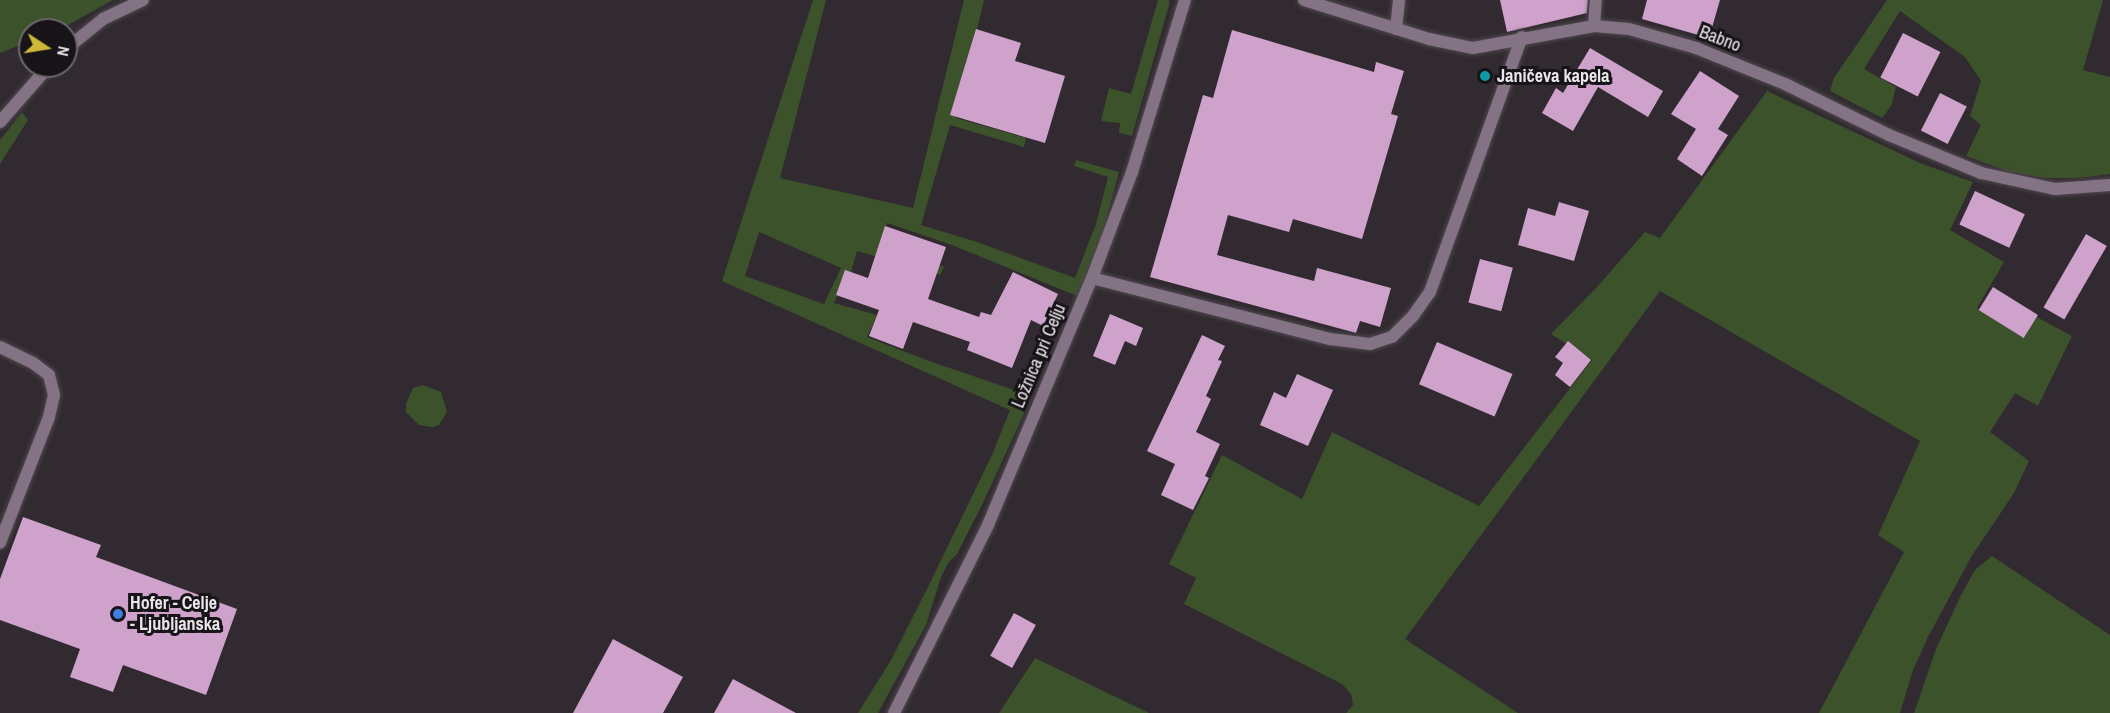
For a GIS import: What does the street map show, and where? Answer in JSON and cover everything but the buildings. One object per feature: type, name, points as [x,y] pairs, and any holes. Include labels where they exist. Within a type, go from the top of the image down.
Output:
[{"type":"street","points":[[78,39],[102,19],[143,0]]},
{"type":"street","name":"Ložnica pri Celju","points":[[894,713],[988,525],[1092,278],[1132,172],[1185,0]]},
{"type":"street","name":"Babno","points":[[1304,0],[1396,29],[1473,48],[1522,37],[1594,26],[1629,29],[1696,48],[1785,84],[1890,135],[1981,173],[2055,189],[2110,185]]},
{"type":"street","points":[[1396,29],[1400,0]]},
{"type":"street","points":[[1594,26],[1596,0]]},
{"type":"street","points":[[1092,278],[1330,339],[1370,344],[1392,337],[1413,316],[1430,292],[1522,37]]},
{"type":"street","points":[[0,122],[38,78]]},
{"type":"street","points":[[0,347],[33,363],[49,375],[54,395],[49,417],[0,543]]},
{"type":"green space","points":[[0,0],[113,0],[78,19],[18,18],[18,46],[0,53]]},
{"type":"green space","points":[[813,0],[826,0],[780,178],[913,208],[964,0],[984,0],[956,118],[1026,138],[1024,147],[950,125],[921,225],[977,242],[1075,278],[1096,224],[1108,177],[1074,166],[1076,160],[1119,172],[1103,231],[1077,296],[952,245],[887,223],[879,245],[944,267],[940,275],[857,251],[851,272],[845,273],[834,303],[877,315],[867,337],[1032,396],[984,501],[957,554],[948,563],[941,577],[926,625],[878,713],[858,713],[891,660],[928,587],[992,455],[1010,410],[722,281]],"holes":[[[759,232],[841,268],[824,304],[745,276]]]},
{"type":"green space","points":[[1158,0],[1169,0],[1169,5],[1132,136],[1119,133],[1120,123],[1101,121],[1109,88],[1131,94]]},
{"type":"green space","points":[[1887,0],[2103,0],[2083,70],[2110,77],[2110,174],[2079,178],[2046,178],[2009,172],[1966,156],[1981,125],[1970,116],[1981,81],[1965,57],[1900,11],[1864,69],[1896,87],[1891,106],[1882,118],[1830,91],[1834,78]]},
{"type":"green space","points":[[1767,91],[1920,163],[1973,182],[1950,230],[2004,262],[1977,308],[2022,337],[2033,315],[2072,336],[2038,406],[2015,393],[1990,432],[2029,461],[2014,493],[1971,557],[1928,637],[1913,670],[1900,713],[1819,713],[1904,552],[1878,535],[1920,441],[1660,291],[1405,639],[1518,713],[1346,713],[1353,705],[1351,694],[1342,684],[1184,604],[1196,578],[1169,564],[1222,455],[1302,499],[1332,432],[1479,506],[1592,360],[1551,334],[1598,286],[1645,232],[1660,238]]},
{"type":"green space","points":[[22,112],[28,120],[0,164],[0,140]]},
{"type":"green space","points":[[423,385],[441,392],[447,412],[439,425],[432,427],[419,425],[406,412],[406,404],[413,388]]},
{"type":"green space","points":[[1992,556],[2110,635],[2110,713],[1914,713],[1936,649],[1960,597],[1975,570]]},
{"type":"green space","points":[[1035,658],[1149,713],[999,713]]},
{"type":"place","name":"Janičeva kapela","points":[[1485,76]]},
{"type":"place","name":"Hofer - Celje - Ljubljanska","points":[[118,614]]}]
